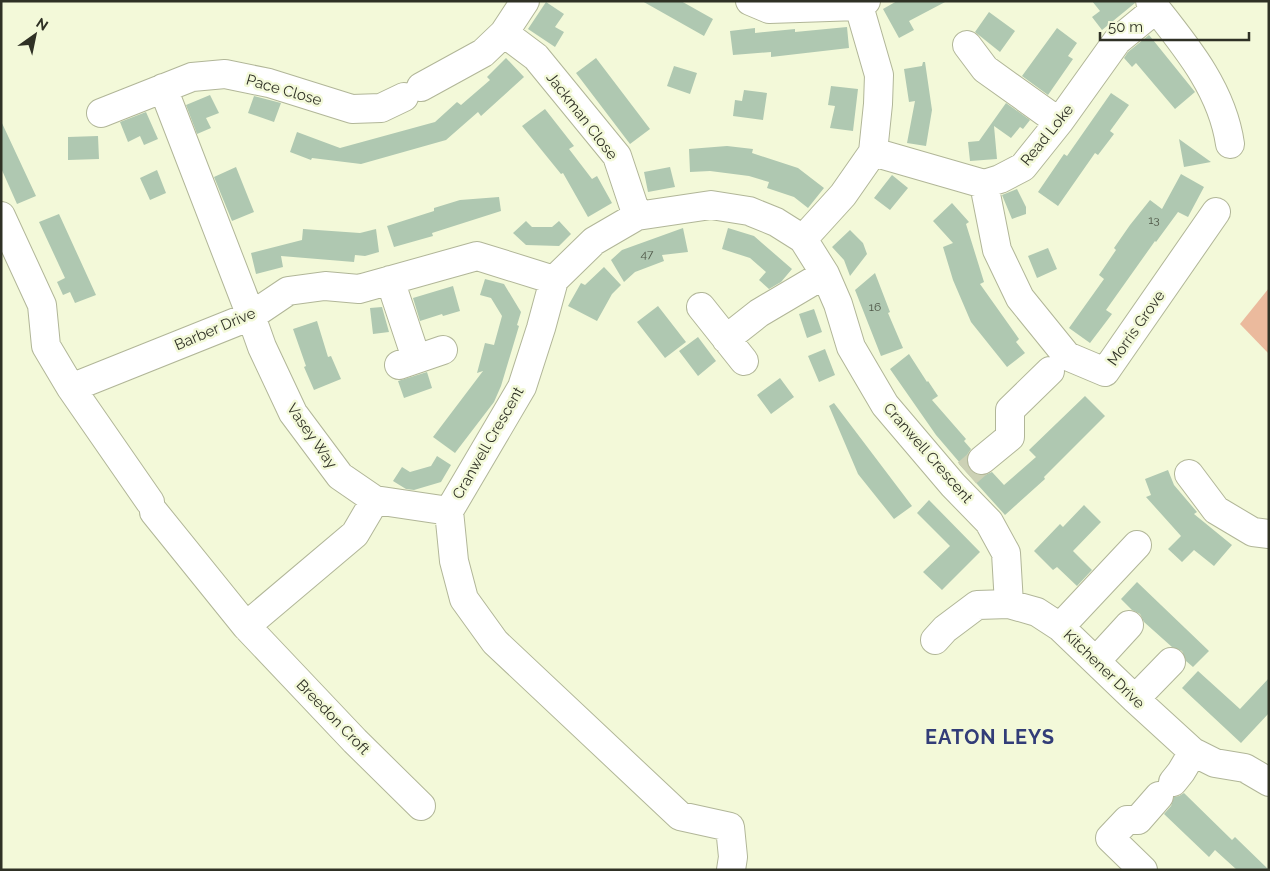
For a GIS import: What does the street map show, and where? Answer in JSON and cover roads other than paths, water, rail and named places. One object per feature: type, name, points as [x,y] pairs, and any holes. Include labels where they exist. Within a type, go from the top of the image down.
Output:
[{"type":"street","points":[[504,33],[525,1]]},
{"type":"street","points":[[750,1],[769,9],[862,4],[879,75],[873,152],[843,195],[803,239]]},
{"type":"street","name":"Read Loke","points":[[984,184],[1000,179],[1023,167],[1059,122],[1117,41],[1153,5],[1202,71],[1214,92],[1227,125],[1230,144]]},
{"type":"street","name":"Pace Close","points":[[101,113],[192,77],[225,74],[269,83],[352,110],[381,108],[483,53],[504,33]]},
{"type":"street","name":"Jackman Close","points":[[504,33],[536,57],[616,156],[637,216]]},
{"type":"street","points":[[967,45],[980,76],[1059,122]]},
{"type":"street","points":[[163,88],[252,316]]},
{"type":"street","points":[[873,152],[984,184]]},
{"type":"street","name":"Morris Grove","points":[[984,184],[997,250],[1020,298],[1067,356],[1105,372],[1216,212]]},
{"type":"street","name":"Cranwell Crescent","points":[[731,870],[733,856],[730,828],[680,816],[495,642],[464,599],[454,561],[449,511],[522,387],[554,280],[594,240],[637,216],[711,205],[749,211],[776,222],[803,239],[825,274],[838,304],[851,347],[885,406],[967,473],[989,522],[1006,553],[1009,604]]},
{"type":"street","points":[[1,216],[42,305],[46,346],[71,388]]},
{"type":"street","name":"Barber Drive","points":[[71,388],[252,316],[288,291],[325,286],[359,289],[477,256],[554,280]]},
{"type":"street","points":[[726,339],[759,313],[825,274]]},
{"type":"street","points":[[390,280],[408,361],[443,350]]},
{"type":"street","points":[[701,306],[744,362]]},
{"type":"street","name":"Vasey Way","points":[[252,316],[262,347],[293,413],[340,476],[376,500],[449,511]]},
{"type":"street","points":[[967,473],[1010,437],[1010,410],[1050,371]]},
{"type":"street","name":"Breedon Croft","points":[[71,388],[152,507],[246,626],[355,741],[421,806]]},
{"type":"street","points":[[1189,474],[1216,510],[1253,532],[1269,534]]},
{"type":"street","points":[[246,626],[355,534],[376,500]]},
{"type":"street","points":[[1060,628],[1137,545]]},
{"type":"street","name":"Kitchener Drive","points":[[935,640],[945,629],[977,606],[1009,604],[1037,612],[1060,628],[1194,752],[1215,763],[1245,768],[1268,780]]},
{"type":"street","points":[[1096,661],[1129,625]]},
{"type":"street","points":[[1135,699],[1171,662]]},
{"type":"street","points":[[1143,870],[1110,838],[1127,820],[1138,820],[1181,772],[1194,752]]},
{"type":"tunnel","points":[[967,473],[982,460]]},
{"type":"district","name":"EATON LEYS","points":[[990,737]]}]
